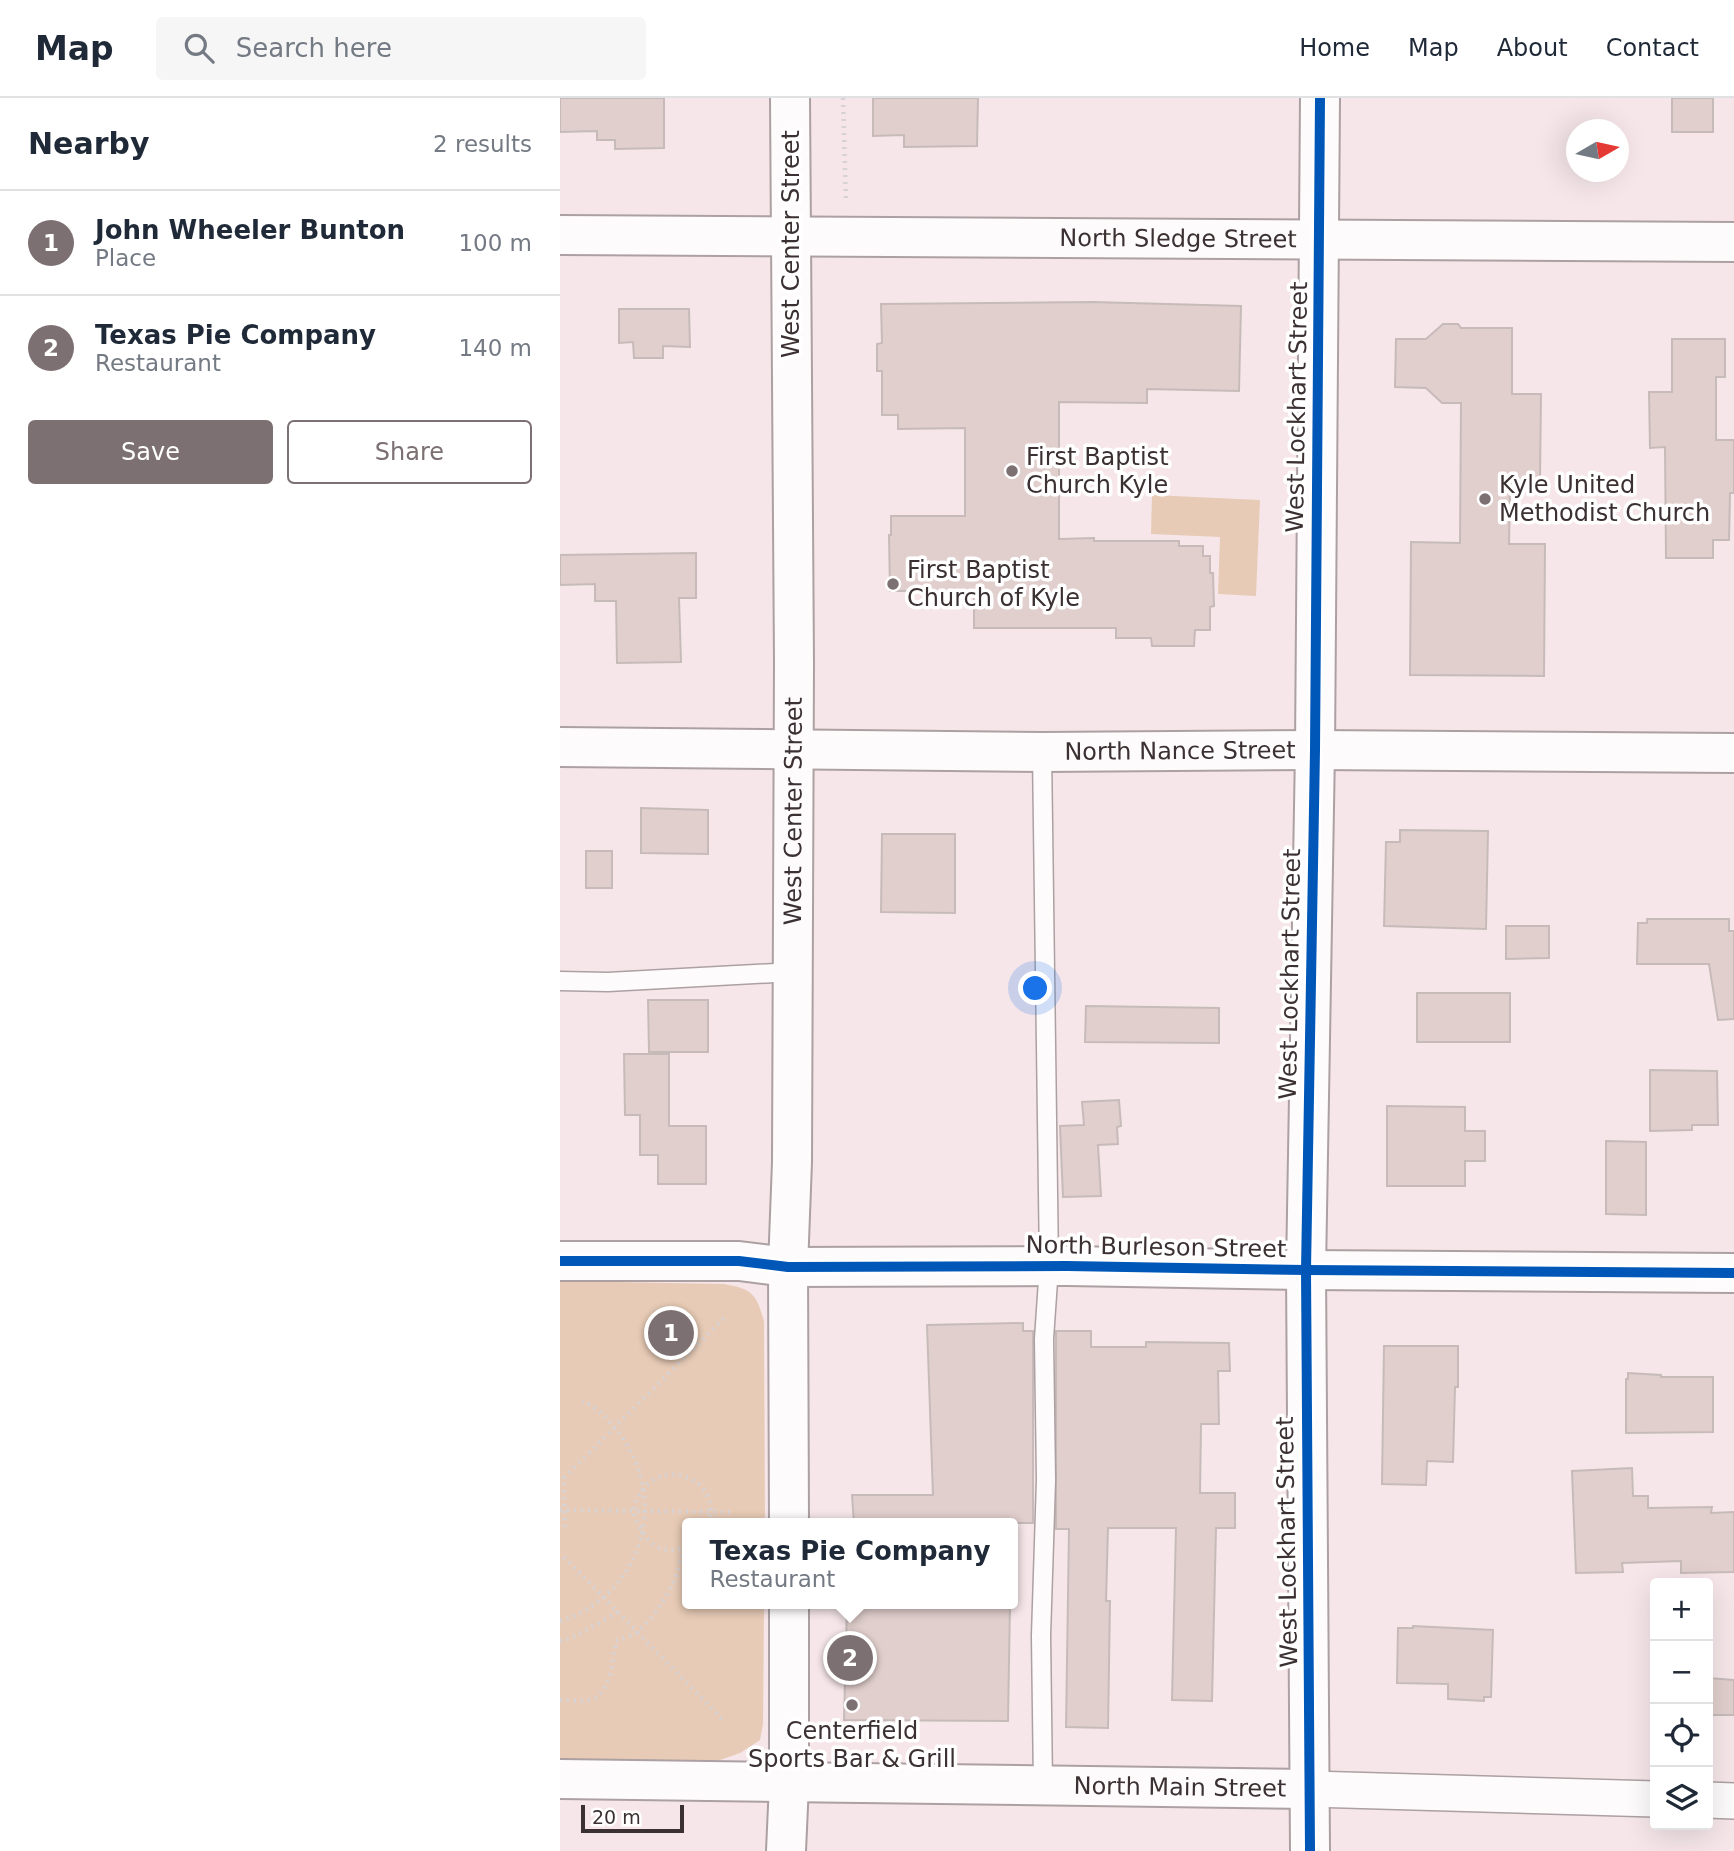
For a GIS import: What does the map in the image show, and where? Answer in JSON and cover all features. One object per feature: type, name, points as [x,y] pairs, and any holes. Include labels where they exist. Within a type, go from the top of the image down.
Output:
[{"type":"street","name":"West Center Street","points":[[789,1518],[788,1268],[793,972],[790,98]]},
{"type":"street","name":"West Lockhart Street","points":[[1310,1851],[1306,1270],[1315,750],[1320,98]]},
{"type":"street","name":"North Sledge Street","points":[[560,235],[1734,242]]},
{"type":"street","name":"North Nance Street","points":[[560,747],[793,751],[1315,750],[1734,753]]},
{"type":"street","name":"North Burleson Street","points":[[560,1261],[738,1261],[788,1268],[1049,1266],[1734,1272]]},
{"type":"street","points":[[786,1851],[789,1783],[789,1609]]},
{"type":"street","name":"North Main Street","points":[[560,1779],[1042,1784],[1650,1799]]},
{"type":"street","points":[[1713,1800],[1734,1801]]},
{"type":"lane","points":[[1042,752],[1049,1266],[1044,1339],[1046,1480],[1041,1636],[1042,1784]]},
{"type":"lane","points":[[560,981],[608,982],[793,972]]},
{"type":"path","points":[[843,98],[846,207]]},
{"type":"path","points":[[565,1527],[562,1511],[564,1478],[724,1318]]},
{"type":"path","points":[[560,1621],[584,1611],[614,1588],[631,1565],[642,1533],[645,1511],[645,1486],[629,1446],[593,1405],[582,1401]]},
{"type":"path","points":[[682,1547],[659,1548],[651,1544],[642,1533],[633,1511],[645,1486],[659,1476],[689,1478],[699,1484],[707,1494],[711,1512],[709,1518]]},
{"type":"path","points":[[562,1511],[733,1513]]},
{"type":"path","points":[[564,1557],[722,1719]]},
{"type":"path","points":[[560,1700],[591,1700],[602,1693],[611,1671],[616,1642],[637,1632],[654,1613],[682,1563]]},
{"type":"path","points":[[560,1641],[572,1638],[618,1612]]},
{"type":"shaded area","points":[[1152,495],[1260,500],[1256,596],[1218,594],[1220,537],[1151,534]]},
{"type":"shaded area","points":[[560,1281],[724,1284],[741,1288],[755,1298],[764,1321],[765,1518],[682,1518],[682,1609],[764,1609],[763,1724],[760,1740],[740,1753],[720,1760],[560,1760]]},
{"type":"building","points":[[560,98],[664,98],[664,148],[615,149],[615,140],[597,140],[597,131],[560,132]]},
{"type":"building","points":[[873,98],[978,98],[977,146],[904,147],[904,135],[873,136]]},
{"type":"building","points":[[1672,98],[1713,98],[1713,132],[1672,132]]},
{"type":"building","name":"First Baptist Church Kyle","points":[[1092,302],[1241,306],[1239,391],[1147,389],[1147,403],[1059,402],[1059,539],[1179,541],[1179,546],[1203,546],[1203,556],[1210,556],[1214,606],[1210,607],[1210,630],[1195,630],[1194,646],[1152,646],[1151,638],[1116,638],[1116,628],[974,628],[974,591],[890,591],[891,516],[965,516],[965,428],[898,429],[898,415],[882,415],[882,371],[877,371],[877,344],[882,343],[881,304]]},
{"type":"building","points":[[619,309],[689,309],[690,347],[663,346],[663,358],[634,358],[633,342],[619,343]]},
{"type":"building","name":"Kyle United Methodist Church","points":[[1443,324],[1458,324],[1461,328],[1512,328],[1512,394],[1541,394],[1540,479],[1512,479],[1509,544],[1545,544],[1544,676],[1410,675],[1411,542],[1460,543],[1461,403],[1442,403],[1426,388],[1395,387],[1396,339],[1426,339]]},
{"type":"building","points":[[1672,339],[1725,339],[1725,377],[1716,377],[1716,440],[1734,440],[1734,493],[1730,493],[1729,540],[1713,540],[1713,558],[1666,558],[1665,447],[1650,448],[1649,392],[1672,392]]},
{"type":"building","points":[[696,553],[696,598],[679,598],[681,662],[617,663],[616,601],[595,601],[595,584],[560,585],[560,555]]},
{"type":"building","points":[[641,808],[708,810],[708,854],[641,853]]},
{"type":"building","points":[[1400,830],[1488,831],[1486,929],[1384,926],[1386,842],[1400,842]]},
{"type":"building","points":[[882,834],[955,834],[955,913],[881,912]]},
{"type":"building","points":[[586,851],[612,851],[612,888],[586,888]]},
{"type":"building","points":[[1647,919],[1729,919],[1729,931],[1734,931],[1734,1019],[1718,1020],[1709,964],[1637,964],[1638,923],[1647,923]]},
{"type":"building","points":[[1506,926],[1549,926],[1549,958],[1506,959]]},
{"type":"building","points":[[1417,993],[1510,993],[1510,1042],[1417,1042]]},
{"type":"building","points":[[648,1000],[708,1000],[708,1052],[649,1052]]},
{"type":"building","points":[[1086,1006],[1219,1008],[1219,1043],[1085,1042]]},
{"type":"building","points":[[624,1054],[669,1054],[669,1126],[706,1126],[706,1184],[658,1184],[658,1155],[640,1155],[640,1115],[625,1115]]},
{"type":"building","points":[[1650,1070],[1717,1071],[1718,1125],[1692,1125],[1692,1130],[1650,1131]]},
{"type":"building","points":[[1119,1100],[1121,1126],[1117,1127],[1118,1144],[1098,1145],[1101,1196],[1063,1197],[1060,1126],[1084,1125],[1082,1102]]},
{"type":"building","points":[[1387,1106],[1465,1107],[1465,1131],[1485,1131],[1485,1161],[1465,1161],[1465,1186],[1387,1186]]},
{"type":"building","points":[[1606,1141],[1646,1142],[1646,1215],[1606,1214]]},
{"type":"building","points":[[1023,1323],[1023,1331],[1033,1331],[1033,1523],[1018,1523],[1018,1518],[854,1518],[852,1495],[933,1495],[927,1325]]},
{"type":"building","points":[[1056,1331],[1091,1331],[1091,1347],[1146,1347],[1146,1342],[1229,1343],[1230,1371],[1218,1371],[1219,1424],[1201,1424],[1200,1493],[1235,1493],[1235,1528],[1216,1528],[1212,1701],[1172,1700],[1176,1528],[1108,1528],[1108,1728],[1066,1727],[1069,1529],[1056,1529]]},
{"type":"building","points":[[1384,1346],[1458,1346],[1453,1462],[1427,1461],[1426,1485],[1382,1484]]},
{"type":"building","points":[[1628,1373],[1661,1377],[1713,1377],[1713,1432],[1626,1433]]},
{"type":"building","points":[[1632,1468],[1633,1496],[1648,1496],[1648,1508],[1712,1507],[1711,1513],[1734,1512],[1734,1572],[1681,1573],[1681,1561],[1622,1563],[1623,1572],[1576,1573],[1572,1471]]},
{"type":"building","points":[[847,1609],[1010,1609],[1008,1721],[844,1720]]},
{"type":"building","points":[[1413,1626],[1493,1630],[1491,1697],[1484,1697],[1484,1701],[1448,1699],[1448,1684],[1397,1683],[1398,1628]]},
{"type":"building","points":[[1713,1678],[1734,1680],[1734,1715],[1713,1715]]},
{"type":"cycle path","points":[[1310,1851],[1306,1270],[1315,750],[1320,98]]},
{"type":"cycle path","points":[[560,1261],[739,1261],[788,1267],[1067,1266],[1734,1273]]},
{"type":"place","name":"First Baptist Church Kyle","points":[[1012,471]]},
{"type":"place","name":"Kyle United Methodist Church","points":[[1485,499]]},
{"type":"place","name":"First Baptist Church of Kyle","points":[[893,584]]},
{"type":"place","name":"John Wheeler Bunton","points":[[671,1333]]},
{"type":"place","name":"Texas Pie Company","points":[[850,1658]]},
{"type":"place","name":"Centerfield Sports Bar & Grill","points":[[852,1705]]}]
